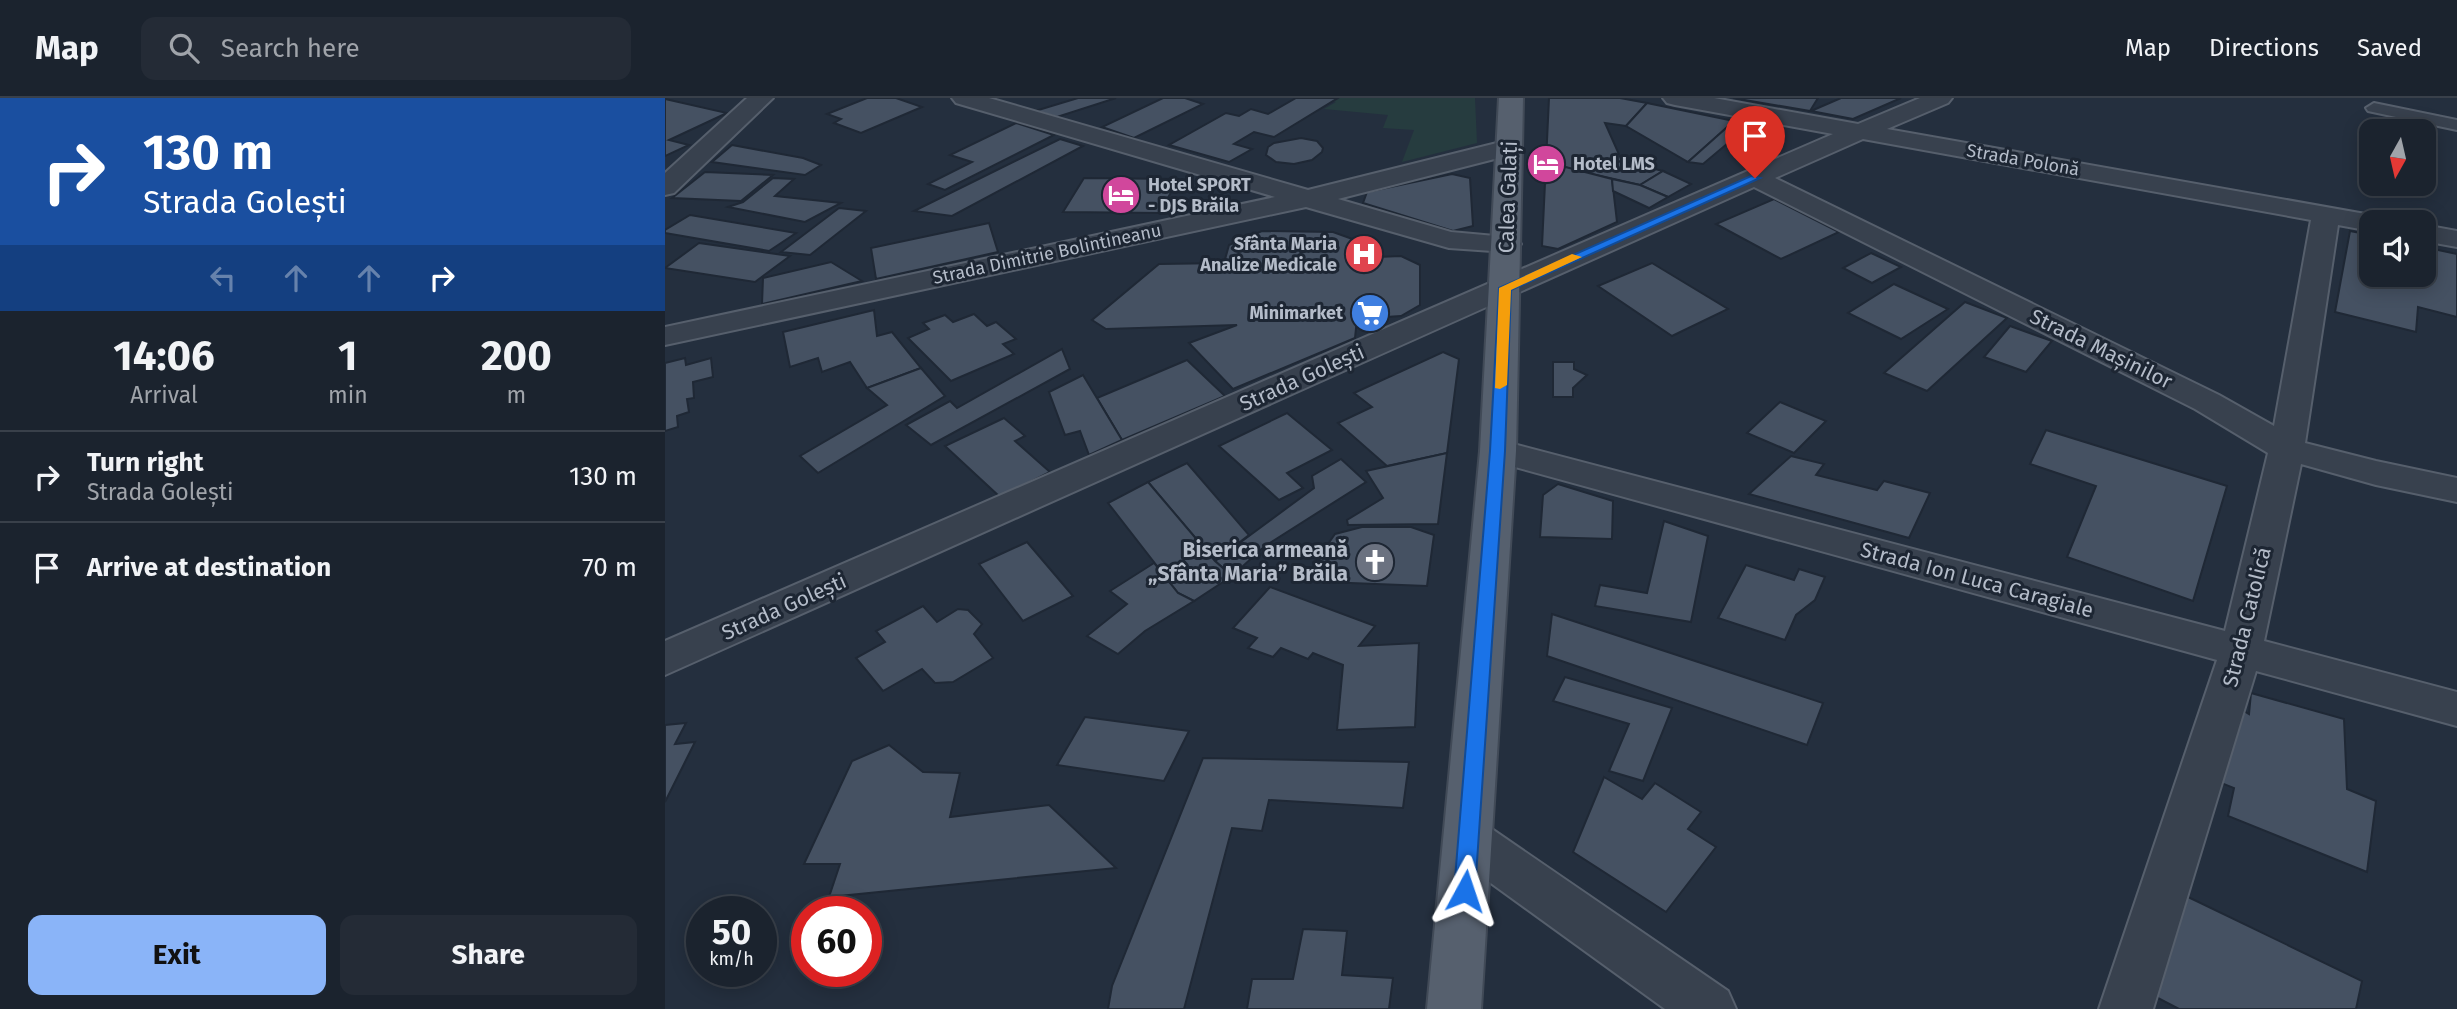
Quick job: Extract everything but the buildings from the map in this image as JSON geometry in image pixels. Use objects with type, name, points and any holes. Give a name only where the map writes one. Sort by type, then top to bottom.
[{"type":"main road","name":"Calea Galați","points":[[1454,1009],[1498,451],[1511,98]]},
{"type":"street","points":[[665,187],[761,98]]},
{"type":"street","points":[[964,98],[1450,240],[1507,244]]},
{"type":"street","name":"Strada Polonă","points":[[1675,98],[2359,221]]},
{"type":"street","name":"Strada Golești","points":[[665,659],[1940,98]]},
{"type":"street","name":"Strada Dimitrie Bolintineanu","points":[[665,336],[1309,198],[1509,148]]},
{"type":"street","name":"Strada Mașinilor","points":[[1755,178],[2207,402],[2287,449],[2457,491]]},
{"type":"street","name":"Strada Catolică","points":[[2126,1009],[2241,651],[2287,449],[2326,215]]},
{"type":"street","points":[[2436,235],[2457,239]]},
{"type":"street","name":"Strada Ion Luca Caragiale","points":[[1498,451],[2457,709]]},
{"type":"street","points":[[1469,840],[1709,1009]]},
{"type":"lane","points":[[2374,108],[2457,125]]},
{"type":"green space","points":[[1324,98],[1475,98],[1477,143],[1402,162],[1414,130],[1383,128],[1388,115],[1324,109],[1336,102]]},
{"type":"slow traffic","points":[[1500,385],[1505,288],[1576,257]]},
{"type":"place","name":"Hotel LMS","points":[[1546,164]]},
{"type":"place","name":"Hotel SPORT - DJS Brăila","points":[[1121,195]]},
{"type":"place","name":"Sfânta Maria Analize Medicale","points":[[1364,254]]},
{"type":"place","name":"Minimarket","points":[[1370,313]]},
{"type":"place","name":"Biserica armeană „Sfânta Maria” Brăila","points":[[1375,562]]},
{"type":"route","points":[[1465,891],[1498,451],[1505,288],[1755,178]]}]
